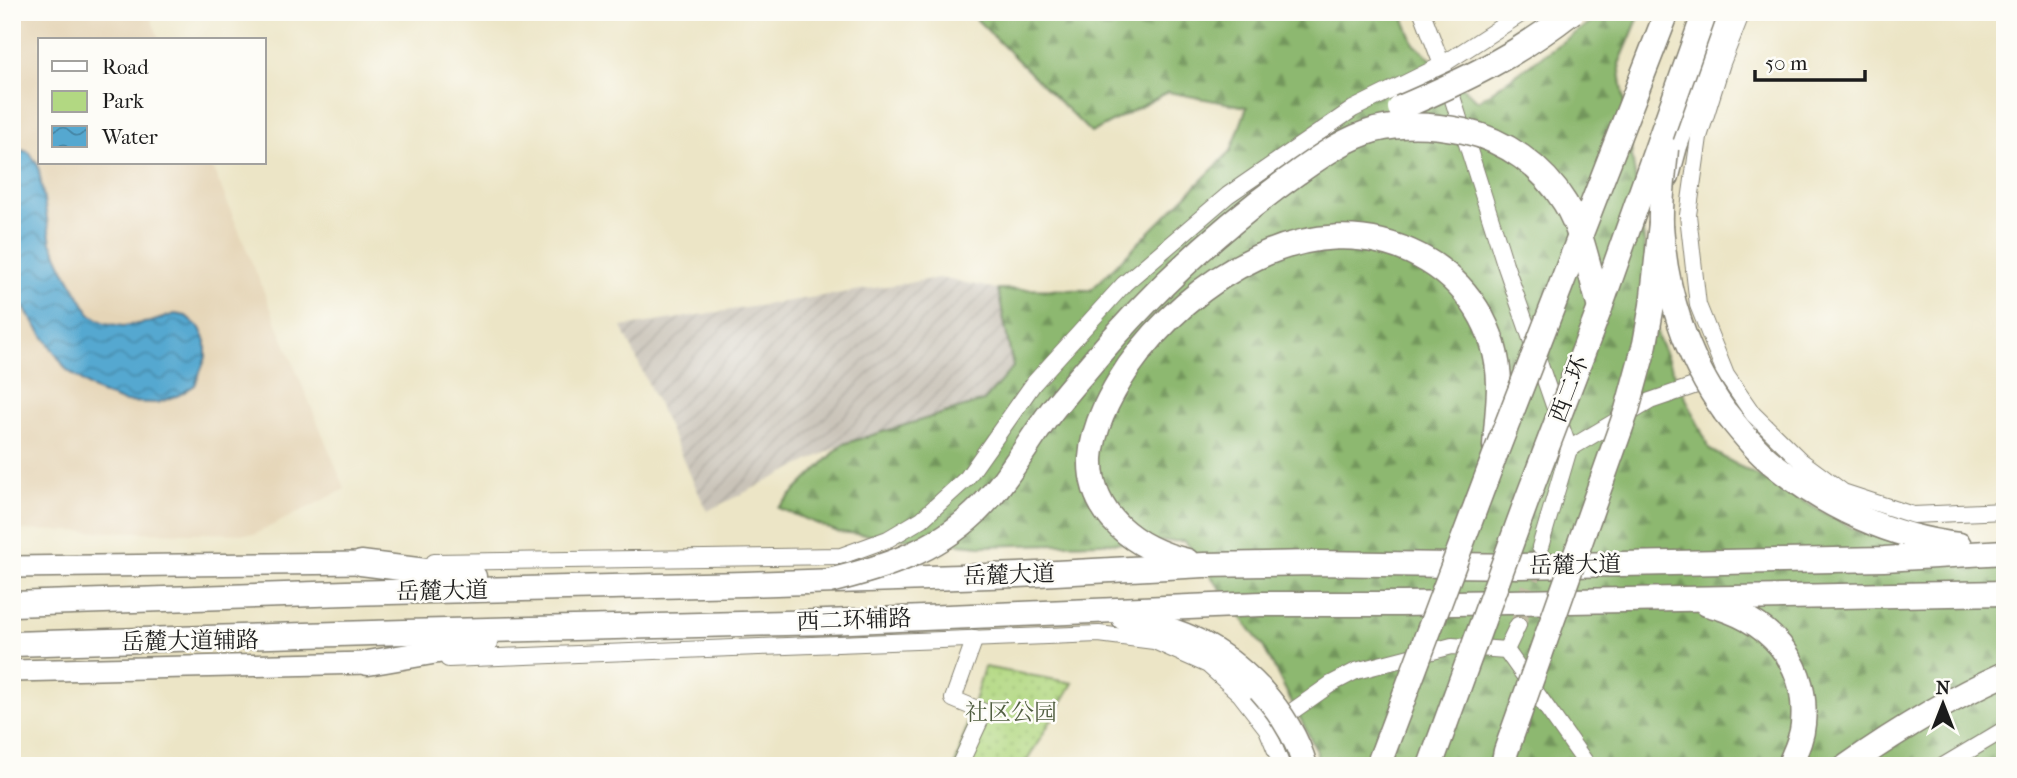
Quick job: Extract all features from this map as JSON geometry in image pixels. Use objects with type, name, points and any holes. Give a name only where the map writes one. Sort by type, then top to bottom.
[{"type":"highway","points":[[829,581],[912,556],[946,536],[974,514],[991,496],[1086,369],[1174,273],[1262,198],[1381,117],[1479,73],[1526,46],[1572,12]]},
{"type":"highway","points":[[1378,766],[1494,455],[1667,12]]},
{"type":"highway","name":"西二环","points":[[1430,766],[1600,308],[1705,12]]},
{"type":"highway","points":[[1663,193],[1675,146],[1724,12]]},
{"type":"highway","points":[[1503,766],[1506,751],[1627,410],[1645,344],[1661,223],[1667,122]]},
{"type":"highway","points":[[1338,145],[1376,130],[1395,127],[1444,127],[1496,140],[1514,151],[1548,180],[1565,203],[1577,228],[1600,308]]},
{"type":"highway","points":[[1661,223],[1668,277],[1680,324],[1710,390],[1725,412],[1771,463],[1828,502],[1896,533],[2005,550]]},
{"type":"highway","points":[[1204,565],[1163,555],[1123,532],[1109,516],[1093,480],[1093,440],[1101,416],[1118,382],[1164,324],[1187,301],[1211,284],[1236,267],[1259,257],[1304,241],[1347,237],[1393,245],[1413,253],[1445,272],[1472,301],[1490,336],[1496,356],[1499,383],[1494,455]]},
{"type":"highway","name":"岳麓大道","points":[[12,604],[829,581],[1204,565],[1315,563],[1546,566],[1884,559],[2005,550]]},
{"type":"highway","points":[[360,563],[562,588]]},
{"type":"highway","name":"岳麓大道","points":[[12,644],[867,621],[1261,604],[2005,593]]},
{"type":"highway","points":[[1679,598],[1742,616],[1778,640],[1790,658],[1803,705],[1803,725],[1789,766]]},
{"type":"highway","points":[[1074,611],[1125,618],[1179,632],[1224,655],[1244,672],[1271,702],[1293,735],[1305,766]]},
{"type":"highway","points":[[368,663],[565,629]]},
{"type":"highway","points":[[1847,766],[1916,720],[1969,690],[2005,674]]},
{"type":"highway","points":[[1441,766],[1445,728]]},
{"type":"main road","points":[[12,567],[360,563]]},
{"type":"main road","name":"岳麓大道辅路","points":[[12,671],[368,663]]},
{"type":"street","points":[[1422,12],[1569,449],[1540,547]]},
{"type":"street","points":[[360,563],[841,556],[888,539],[922,519],[967,478],[1034,383],[1124,284],[1228,195],[1353,109],[1442,65],[1524,12]]},
{"type":"street","points":[[1742,12],[1722,64],[1699,138],[1688,215],[1698,305],[1726,375],[1753,414],[1801,461],[1843,492],[1913,514],[2005,511]]},
{"type":"street","points":[[1569,449],[1650,401],[1726,375]]},
{"type":"street","points":[[1506,650],[1518,625]]},
{"type":"street","name":"西二环辅路","points":[[368,663],[1099,634],[1154,641],[1208,665],[1240,694],[1267,729],[1282,766]]},
{"type":"street","points":[[959,766],[984,712],[953,699],[975,638]]},
{"type":"street","points":[[1267,729],[1331,684],[1356,671],[1452,646],[1506,650]]},
{"type":"street","points":[[1506,650],[1588,766]]},
{"type":"street","points":[[1943,766],[2005,729]]},
{"type":"shaded area","points":[[12,12],[148,12],[159,38],[38,38],[38,164],[211,164],[345,489],[255,534],[12,530]]},
{"type":"shaded area","points":[[939,278],[998,289],[1013,367],[984,401],[843,444],[707,511],[622,327]]},
{"type":"green space","points":[[969,12],[1401,12],[1414,44],[1478,101],[1605,12],[1641,12],[1619,64],[1658,338],[1710,450],[1859,532],[2005,566],[2005,762],[1997,766],[1319,766],[1316,749],[1264,648],[1185,541],[980,546],[838,532],[778,508],[843,444],[984,401],[1013,367],[998,289],[1091,290],[1231,151],[1247,107],[1168,92],[1091,133]]},
{"type":"green space","name":"社区公园","points":[[984,667],[1073,683],[1024,766],[955,766]]},
{"type":"water","points":[[12,147],[29,152],[38,165],[51,242],[90,314],[105,323],[123,326],[151,322],[175,314],[186,316],[200,328],[206,341],[206,357],[195,385],[179,395],[157,403],[124,402],[94,390],[66,369],[12,291]]},
{"type":"tunnel","points":[[1518,625],[1537,557]]}]
